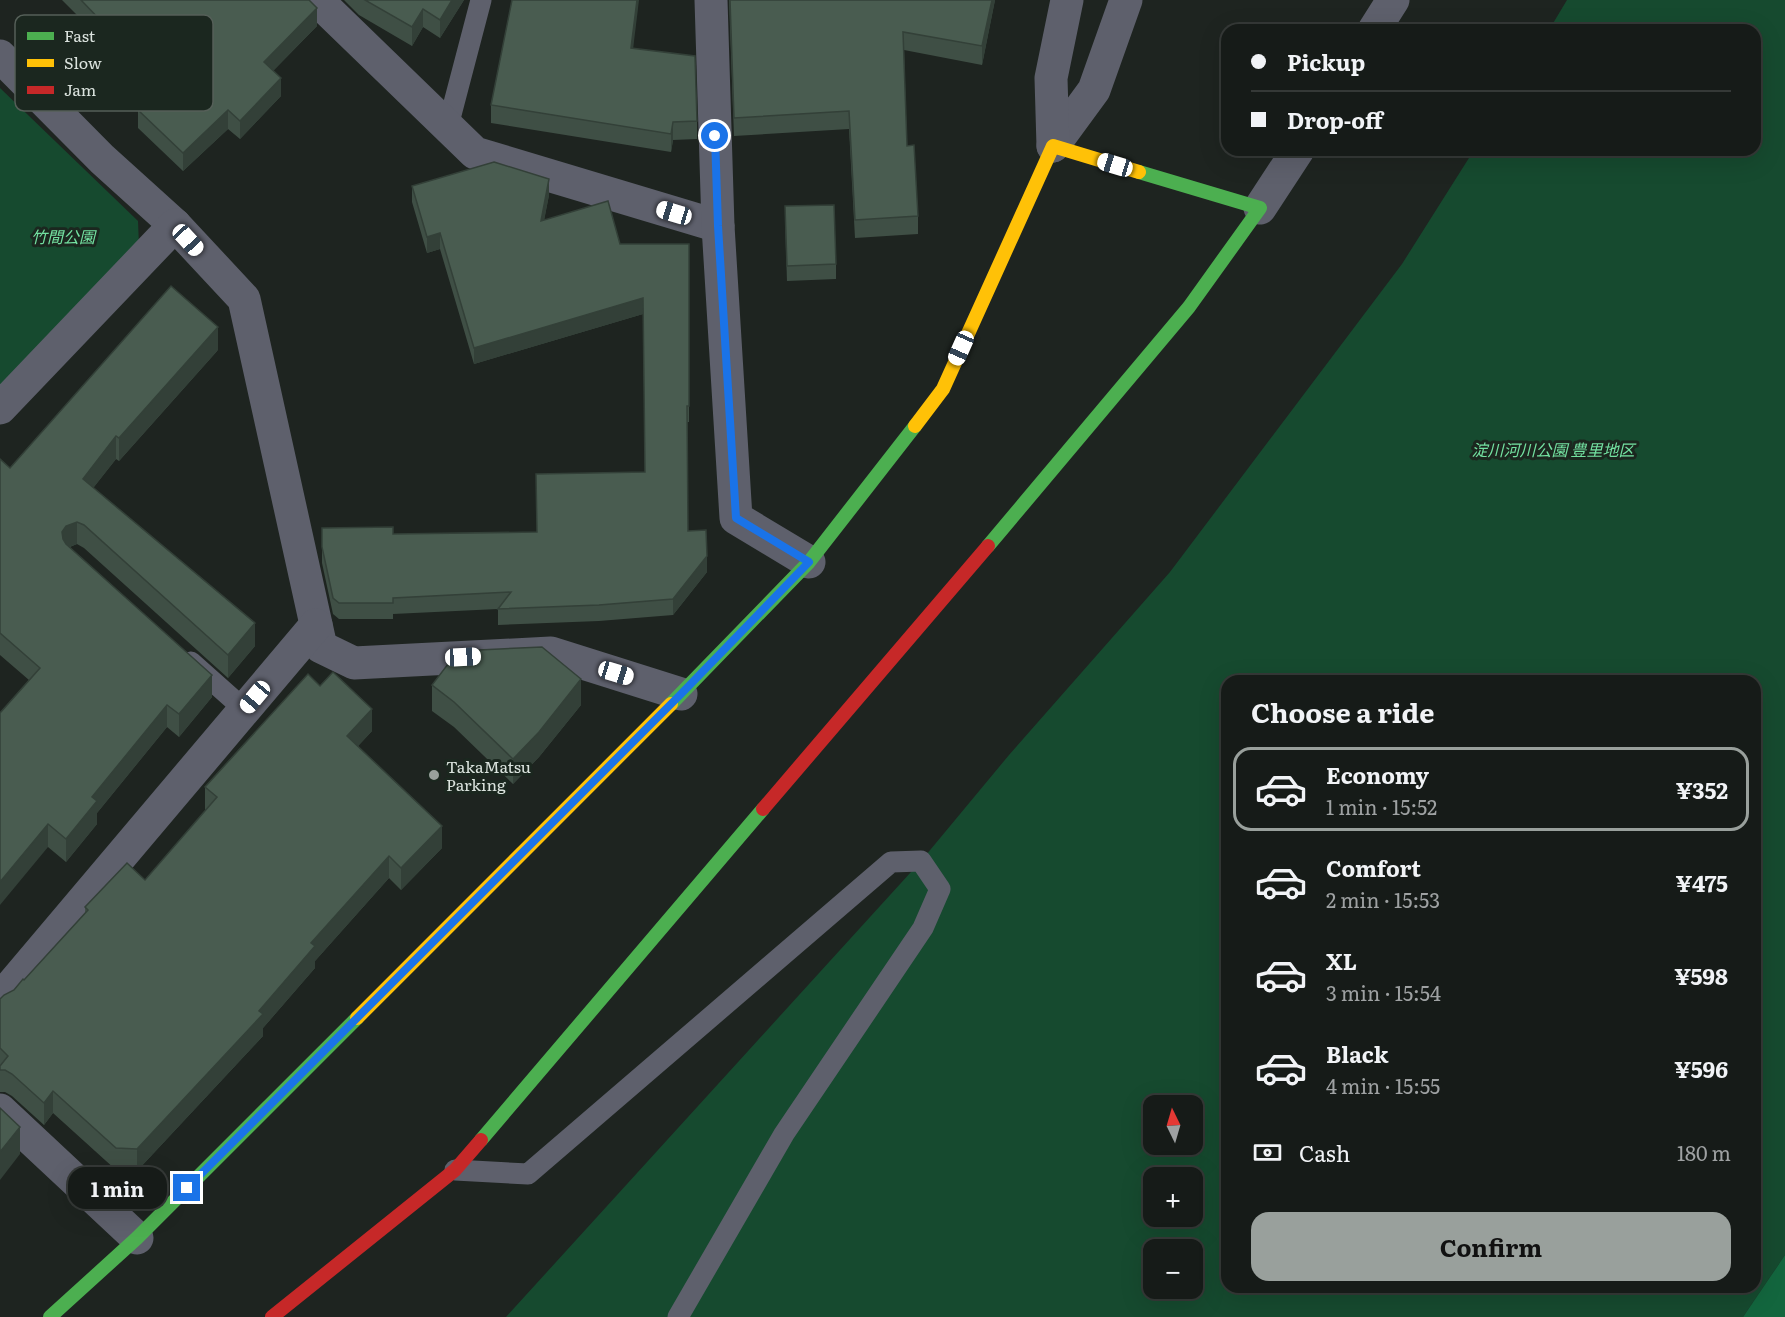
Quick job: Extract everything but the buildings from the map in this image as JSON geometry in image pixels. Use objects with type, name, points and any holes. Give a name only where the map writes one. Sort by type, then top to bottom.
[{"type":"street","points":[[317,0],[475,153],[718,226]]},
{"type":"street","points":[[711,0],[718,226],[736,518],[809,562]]},
{"type":"street","points":[[1053,146],[1051,78],[1066,0]]},
{"type":"street","points":[[50,1317],[137,1238],[681,694],[809,562],[943,389],[1053,146],[1094,90],[1126,0]]},
{"type":"street","points":[[1378,24],[1393,0]]},
{"type":"street","points":[[0,56],[15,71]]},
{"type":"street","points":[[54,111],[102,159],[174,225],[244,299],[321,647],[354,663],[550,653],[681,694]]},
{"type":"street","points":[[1053,146],[1260,208]]},
{"type":"street","points":[[272,1317],[455,1170],[1121,390],[1189,307],[1294,156]]},
{"type":"street","points":[[0,408],[174,225]]},
{"type":"street","points":[[0,999],[316,625]]},
{"type":"street","points":[[0,1110],[137,1238]]},
{"type":"lane","points":[[448,126],[481,0]]},
{"type":"lane","points":[[177,649],[245,710]]},
{"type":"lane","points":[[455,1170],[528,1174],[891,862],[921,861],[940,889],[923,928],[783,1134],[678,1317]]},
{"type":"green space","name":"淀川河川公園 豊里地区","points":[[1567,0],[1785,0],[1785,1255],[1761,1290],[1761,675],[1221,675],[1221,1293],[1759,1293],[1743,1317],[506,1317],[921,861],[1009,755],[1170,572],[1402,264],[1470,156],[1761,156],[1761,24],[1553,24]]},
{"type":"green space","name":"竹間公園","points":[[0,88],[15,102],[15,111],[24,111],[138,221],[139,246],[0,389]]},
{"type":"shaded area","points":[[1785,1255],[1785,1317],[1743,1317]]},
{"type":"traffic: fast","points":[[988,546],[1189,307],[1260,208],[1139,172]]},
{"type":"traffic: fast","points":[[671,704],[809,562],[915,426]]},
{"type":"traffic: fast","points":[[481,1140],[763,809]]},
{"type":"traffic: fast","points":[[50,1317],[137,1238],[357,1018]]},
{"type":"traffic: slow","points":[[915,426],[943,389],[1053,146],[1139,172]]},
{"type":"traffic: slow","points":[[357,1018],[671,704]]},
{"type":"traffic: jam","points":[[763,809],[988,546]]},
{"type":"traffic: jam","points":[[272,1317],[455,1170],[481,1140]]},
{"type":"place","name":"TakaMatsu Parking","points":[[434,775]]},
{"type":"route","points":[[187,1188],[681,694],[809,562],[736,518],[718,226],[715,136]]}]
